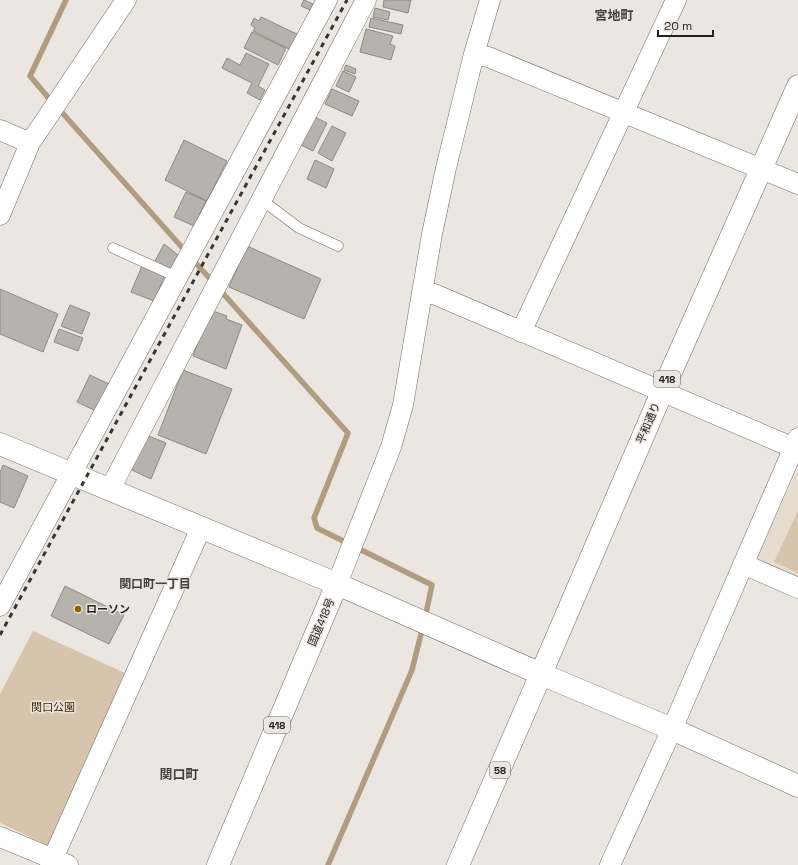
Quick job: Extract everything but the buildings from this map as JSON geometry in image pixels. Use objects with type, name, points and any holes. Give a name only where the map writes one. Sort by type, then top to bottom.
[{"type":"main road","name":"平和通り","points":[[541,674],[662,392],[760,168],[798,86]]},
{"type":"main road","points":[[0,444],[337,584]]},
{"type":"main road","name":"国道418号","points":[[218,865],[337,584],[541,674],[672,729],[798,786]]},
{"type":"main road","name":"58","points":[[458,865],[541,674]]},
{"type":"street","points":[[0,215],[30,143],[126,0]]},
{"type":"street","points":[[0,606],[327,0]]},
{"type":"street","points":[[110,489],[366,0]]},
{"type":"street","points":[[337,584],[391,447],[402,406],[432,234],[446,168],[474,54],[490,0]]},
{"type":"street","points":[[521,332],[676,0]]},
{"type":"street","points":[[474,54],[488,57],[798,184]]},
{"type":"street","points":[[0,130],[30,143]]},
{"type":"street","points":[[422,293],[434,294],[662,392],[796,443],[672,729],[610,865]]},
{"type":"street","points":[[0,837],[57,863],[201,528]]},
{"type":"street","points":[[743,564],[798,588]]},
{"type":"lane","points":[[262,200],[300,228],[338,246]]},
{"type":"lane","points":[[113,248],[185,262]]},
{"type":"shaded area","points":[[798,469],[798,578],[756,560]]},
{"type":"green space","points":[[798,511],[798,573],[774,562]]},
{"type":"green space","name":"関口公園","points":[[33,631],[125,673],[51,847],[0,823],[0,694]]},
{"type":"waterway","points":[[52,102],[30,76],[66,0]]},
{"type":"waterway","points":[[58,108],[187,253]]},
{"type":"waterway","points":[[192,259],[213,282]]},
{"type":"waterway","points":[[219,289],[348,433],[314,518],[317,528],[432,585],[425,618]]},
{"type":"waterway","points":[[328,865],[412,670],[423,626]]},
{"type":"railway","points":[[0,635],[347,0]]},
{"type":"place","name":"ローソン","points":[[78,609]]},
{"type":"district","name":"宮地町","points":[[614,15]]},
{"type":"district","name":"関口町一丁目","points":[[155,584]]},
{"type":"district","name":"関口町","points":[[179,774]]}]
